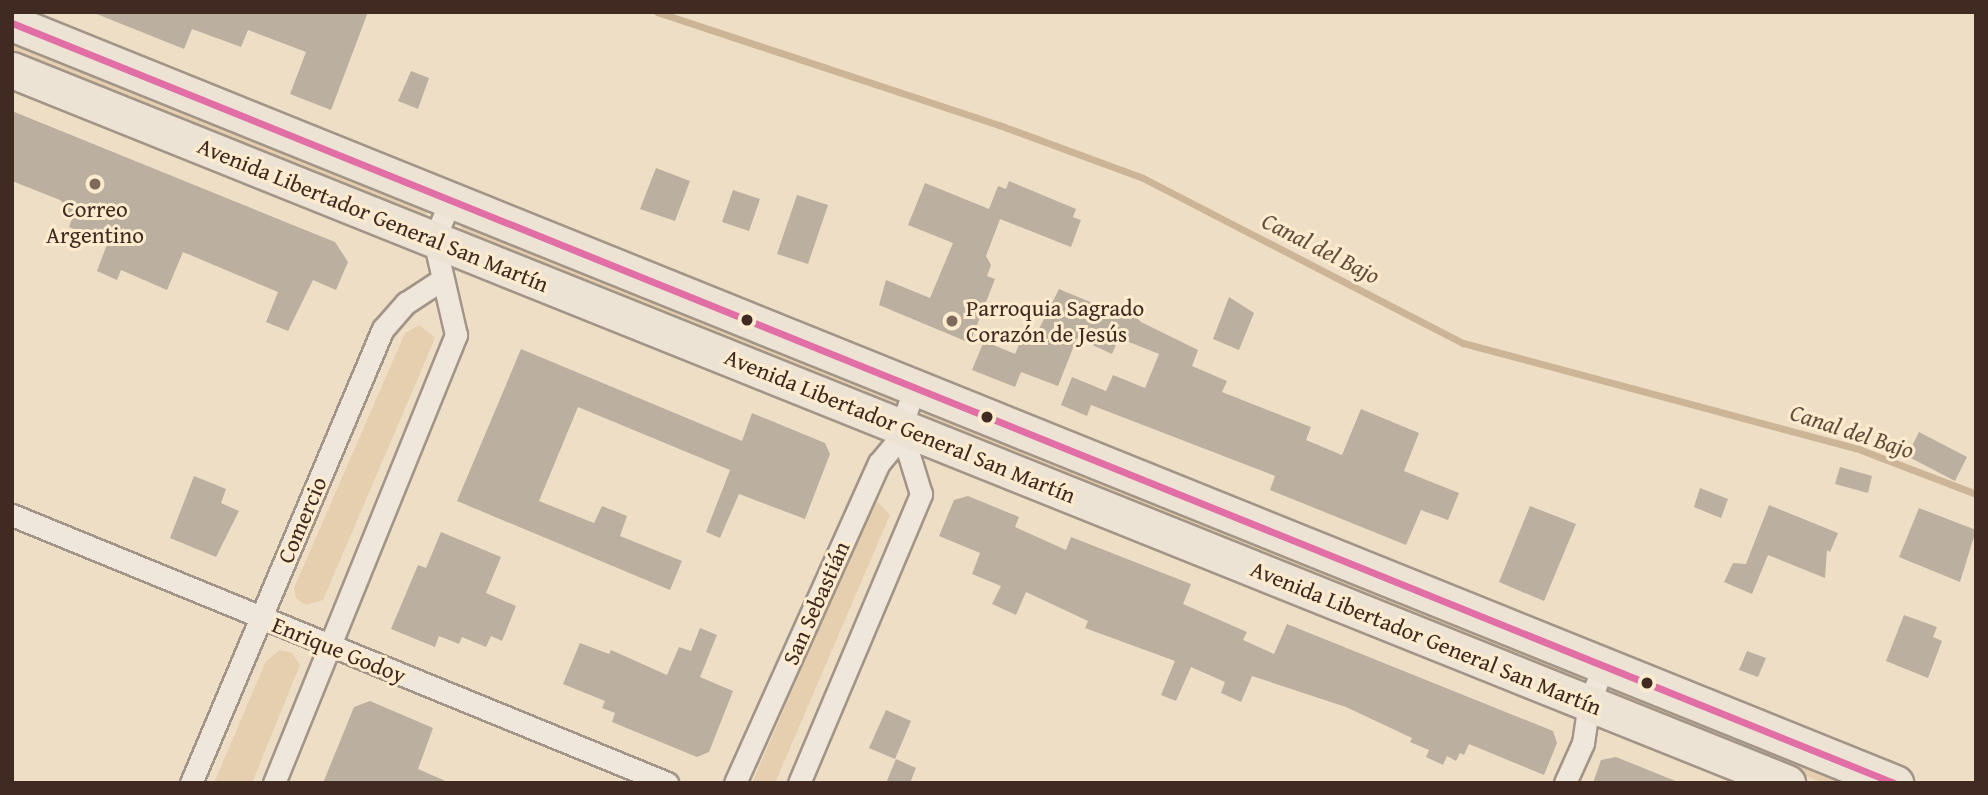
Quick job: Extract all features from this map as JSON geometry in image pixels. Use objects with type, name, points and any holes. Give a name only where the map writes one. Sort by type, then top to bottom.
[{"type":"main road","name":"Avenida Libertador General San Martín","points":[[12,23],[1895,783]]},
{"type":"main road","name":"Avenida Libertador General San Martín","points":[[12,70],[1787,783]]},
{"type":"street","points":[[274,783],[456,335],[450,294],[441,280],[434,240],[451,200]]},
{"type":"street","name":"Comercio","points":[[191,783],[383,329],[406,303],[441,280]]},
{"type":"street","name":"San Sebastián","points":[[735,783],[900,426],[915,387]]},
{"type":"street","points":[[799,783],[921,494],[900,426]]},
{"type":"street","name":"Enrique Godoy","points":[[12,515],[667,783]]},
{"type":"street","points":[[1565,783],[1583,743],[1589,703],[1604,665]]},
{"type":"shaded area","points":[[12,35],[429,207],[429,211],[422,218],[12,53]]},
{"type":"shaded area","points":[[461,222],[898,396],[898,400],[891,407],[462,234]]},
{"type":"shaded area","points":[[419,325],[434,337],[433,343],[323,600],[306,605],[296,598],[294,588],[405,333]]},
{"type":"shaded area","points":[[923,408],[1584,672],[1583,677],[1577,683],[924,420]]},
{"type":"shaded area","points":[[878,502],[890,515],[775,783],[752,783],[871,509]]},
{"type":"shaded area","points":[[280,650],[292,653],[300,665],[252,783],[214,783],[266,661]]},
{"type":"shaded area","points":[[1614,687],[1867,783],[1823,783],[1619,701],[1613,694]]},
{"type":"building","points":[[368,12],[331,110],[290,94],[306,52],[248,30],[241,47],[192,29],[184,49],[94,13]]},
{"type":"building","points":[[411,71],[429,78],[418,109],[398,101]]},
{"type":"building","points":[[12,111],[335,242],[348,262],[336,290],[313,280],[288,331],[266,322],[278,292],[183,252],[167,290],[121,270],[117,280],[97,271],[108,242],[69,227],[72,219],[60,214],[64,204],[60,200],[12,181]]},
{"type":"building","points":[[656,168],[690,181],[675,221],[640,209]]},
{"type":"building","points":[[1009,181],[1076,209],[1073,217],[1081,220],[1071,247],[1000,219],[986,256],[991,265],[987,276],[995,279],[970,343],[879,305],[886,280],[930,298],[953,243],[908,225],[925,183],[989,209],[998,186],[1006,189]]},
{"type":"building","points":[[733,190],[760,199],[749,231],[722,222]]},
{"type":"building","points":[[797,195],[828,205],[808,264],[777,254]]},
{"type":"building","points":[[1059,289],[1119,314],[1123,305],[1141,322],[1198,350],[1192,366],[1227,381],[1222,392],[1311,427],[1306,440],[1342,455],[1361,409],[1419,433],[1404,471],[1459,493],[1448,520],[1421,510],[1406,545],[1270,490],[1275,476],[1091,405],[1087,416],[1061,405],[1072,377],[1106,391],[1113,375],[1145,388],[1159,354],[1119,338],[1112,354],[1077,338],[1058,386],[1021,372],[1015,387],[972,370],[984,341],[1015,354],[1021,340],[1031,345]]},
{"type":"building","points":[[1229,297],[1254,313],[1239,350],[1213,339]]},
{"type":"building","points":[[521,349],[742,441],[752,413],[825,443],[830,454],[805,519],[739,494],[720,538],[706,532],[730,470],[578,407],[539,501],[594,523],[602,506],[627,516],[620,536],[682,561],[670,590],[457,501]]},
{"type":"building","points":[[1919,432],[1967,457],[1955,481],[1907,456]]},
{"type":"building","points":[[1840,467],[1872,476],[1868,493],[1835,484]]},
{"type":"building","points":[[194,476],[226,489],[221,503],[239,511],[216,557],[170,538]]},
{"type":"building","points":[[1700,488],[1728,499],[1721,518],[1694,507]]},
{"type":"building","points":[[968,496],[1019,517],[1015,527],[1066,550],[1071,537],[1191,584],[1183,604],[1247,632],[1243,640],[1274,654],[1287,624],[1553,731],[1557,743],[1544,775],[1469,744],[1464,755],[1460,753],[1456,761],[1447,756],[1443,765],[1426,757],[1429,750],[1410,742],[1412,738],[1346,707],[1252,676],[1241,702],[1221,693],[1225,682],[1191,667],[1176,701],[1161,695],[1175,661],[1085,628],[1088,621],[1026,592],[1016,615],[992,604],[1001,586],[972,574],[980,553],[939,536],[954,500]]},
{"type":"building","points":[[1769,505],[1838,533],[1830,552],[1827,550],[1825,578],[1768,555],[1752,594],[1724,582],[1733,563],[1746,564]]},
{"type":"building","points":[[1530,506],[1576,524],[1544,601],[1499,582]]},
{"type":"building","points":[[1919,508],[1976,530],[1960,582],[1899,557]]},
{"type":"building","points":[[441,532],[501,557],[486,593],[516,606],[502,641],[491,636],[486,647],[462,637],[459,644],[439,636],[435,647],[391,629],[418,565],[426,568]]},
{"type":"building","points":[[1904,615],[1937,627],[1933,637],[1942,641],[1928,678],[1886,661]]},
{"type":"building","points":[[700,628],[717,635],[700,677],[733,691],[709,752],[697,757],[612,722],[615,713],[602,708],[605,701],[563,684],[580,643],[609,654],[611,650],[667,675],[679,647],[691,651]]},
{"type":"building","points":[[1747,651],[1766,658],[1758,677],[1739,670]]},
{"type":"building","points":[[370,701],[433,728],[418,769],[450,783],[323,783],[354,707]]},
{"type":"building","points":[[886,710],[911,721],[895,759],[869,748]]},
{"type":"building","points":[[1616,757],[1678,783],[1593,783],[1601,760]]},
{"type":"building","points":[[896,759],[916,768],[910,783],[886,783]]},
{"type":"waterway","name":"Canal del Bajo","points":[[657,12],[999,125],[1143,178],[1463,343],[1861,450],[1976,494]]},
{"type":"transit line","points":[[12,23],[1894,783]]},
{"type":"place","name":"Correo Argentino","points":[[95,184]]},
{"type":"place","name":"Parroquia Sagrado Corazón de Jesús","points":[[952,321]]}]
